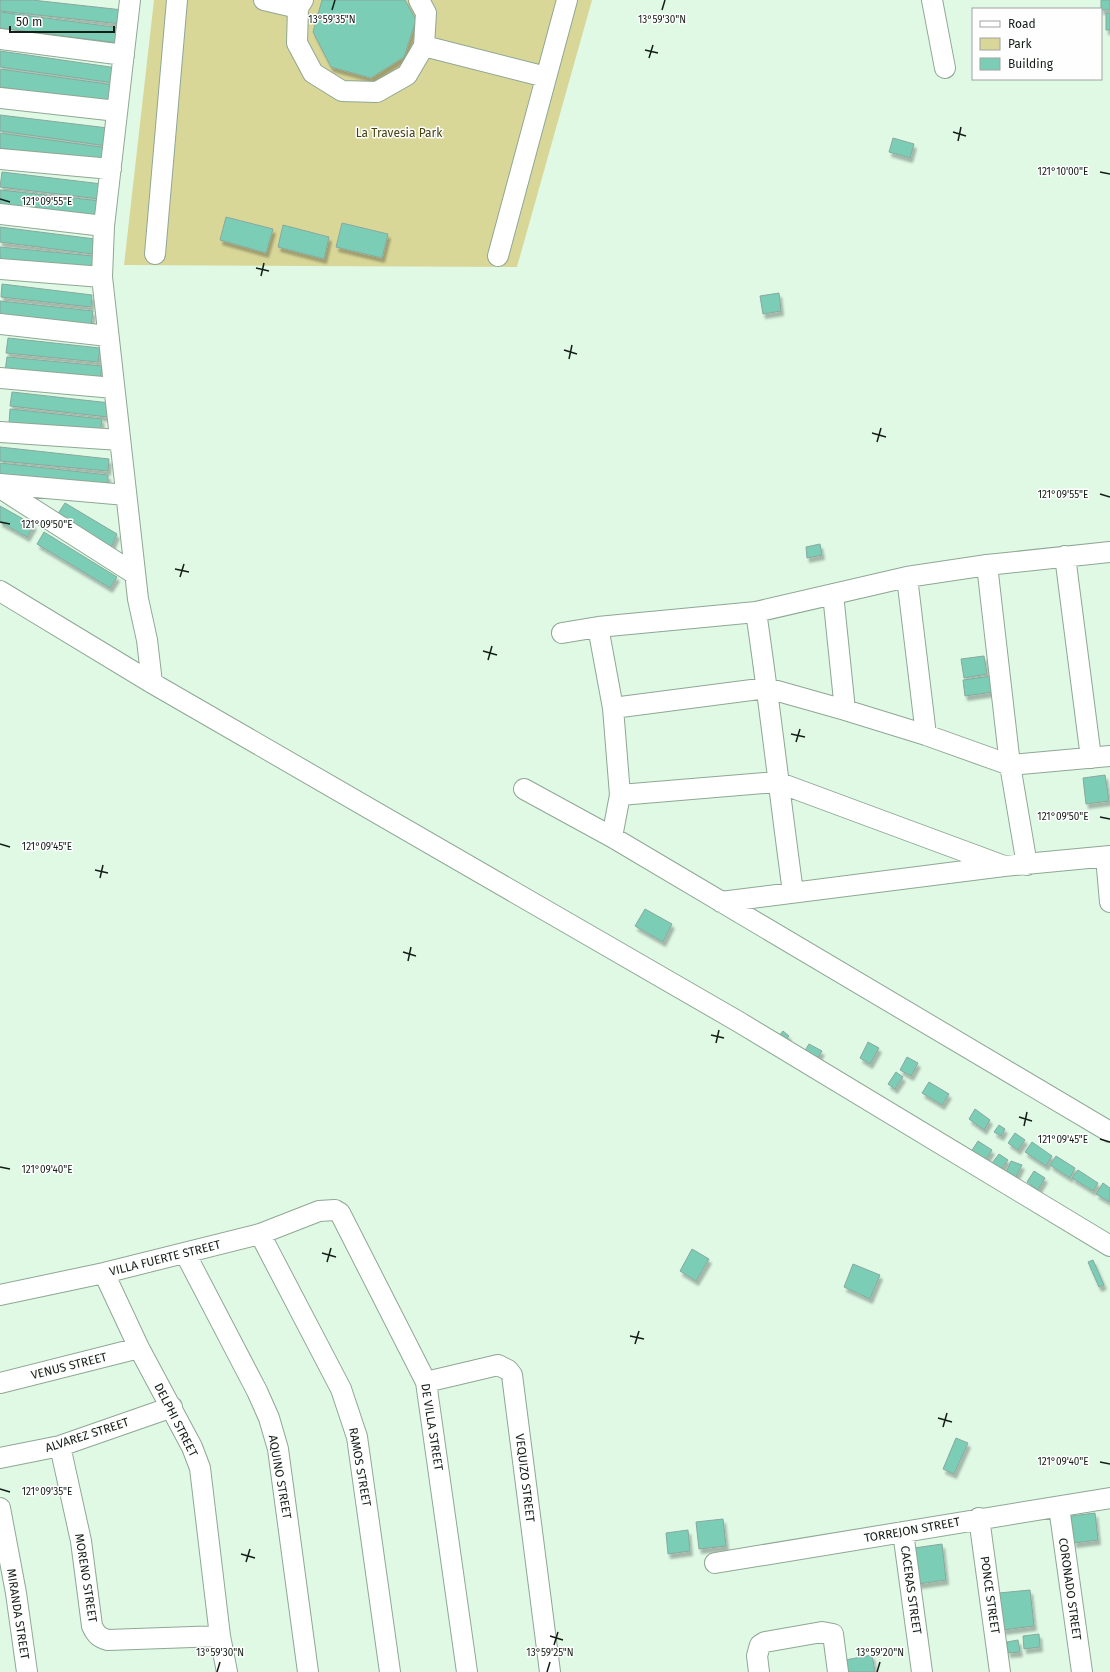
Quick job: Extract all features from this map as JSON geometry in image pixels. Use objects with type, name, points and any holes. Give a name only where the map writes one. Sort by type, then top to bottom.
[{"type":"street","points":[[130,0],[104,226],[102,277],[138,599],[147,640],[152,683]]},
{"type":"street","points":[[155,254],[177,0]]},
{"type":"street","points":[[264,0],[301,4],[297,43],[313,73],[342,91],[377,92],[407,75],[424,46],[426,13],[419,0]]},
{"type":"street","points":[[498,256],[567,0]]},
{"type":"street","points":[[932,0],[946,68]]},
{"type":"street","points":[[0,39],[124,55]]},
{"type":"street","points":[[424,46],[546,77]]},
{"type":"street","points":[[0,98],[117,111]]},
{"type":"street","points":[[0,159],[111,169]]},
{"type":"street","points":[[0,214],[104,226]]},
{"type":"street","points":[[0,269],[102,277]]},
{"type":"street","points":[[0,324],[108,336]]},
{"type":"street","points":[[0,378],[114,388]]},
{"type":"street","points":[[0,432],[120,440]]},
{"type":"street","points":[[0,484],[126,495]]},
{"type":"street","points":[[0,488],[135,574]]},
{"type":"street","points":[[562,633],[598,627],[756,612],[907,577],[987,565],[1110,552]]},
{"type":"street","points":[[1065,556],[1091,758]]},
{"type":"street","points":[[987,565],[1010,765],[1027,865]]},
{"type":"street","points":[[907,577],[926,736]]},
{"type":"street","points":[[0,591],[152,683],[739,1022],[1110,1246]]},
{"type":"street","points":[[833,594],[845,710]]},
{"type":"street","points":[[756,612],[767,688],[777,782],[793,892]]},
{"type":"street","points":[[598,627],[612,708],[620,795],[612,837]]},
{"type":"street","points":[[612,708],[767,688],[845,710],[1010,765],[1110,756]]},
{"type":"street","points":[[620,795],[777,782],[1004,866]]},
{"type":"street","points":[[524,788],[612,837],[1110,1132]]},
{"type":"street","points":[[720,902],[1004,866],[1027,865],[1108,856],[1110,902]]},
{"type":"street","name":"VILLA FUERTE STREET","points":[[0,1295],[104,1273],[260,1234],[319,1211],[327,1210]]},
{"type":"street","name":"DE VILLA STREET","points":[[327,1210],[335,1210],[340,1213],[426,1382],[467,1672]]},
{"type":"street","name":"RAMOS STREET","points":[[260,1234],[341,1389],[357,1437],[390,1672]]},
{"type":"street","name":"AQUINO STREET","points":[[185,1253],[257,1391],[269,1418],[278,1450],[308,1672]]},
{"type":"street","name":"DELPHI STREET","points":[[104,1273],[139,1348],[172,1407],[192,1447],[200,1468],[220,1636],[227,1672]]},
{"type":"street","name":"VENUS STREET","points":[[0,1383],[139,1348]]},
{"type":"street","name":"VEQUIZO STREET","points":[[426,1382],[498,1365],[508,1370],[512,1375],[550,1672]]},
{"type":"street","name":"ALVAREZ STREET","points":[[0,1458],[60,1446],[172,1407]]},
{"type":"street","name":"MORENO STREET","points":[[60,1446],[80,1540],[92,1626],[96,1634],[108,1640],[220,1636]]},
{"type":"street","name":"TORREJON STREET","points":[[715,1563],[979,1518],[1110,1498]]},
{"type":"street","name":"CORONADO STREET","points":[[1059,1506],[1082,1672]]},
{"type":"street","name":"MIRANDA STREET","points":[[0,1508],[16,1593],[27,1672]]},
{"type":"street","name":"PONCE STREET","points":[[979,1518],[1000,1672]]},
{"type":"street","name":"CACERAS STREET","points":[[903,1532],[922,1672]]},
{"type":"street","points":[[759,1672],[757,1656],[760,1645],[765,1642],[822,1632],[833,1634],[838,1672]]},
{"type":"green space","name":"La Travesia Park","points":[[154,0],[592,0],[517,267],[124,265]]},
{"type":"building","points":[[0,0],[32,0],[123,10],[122,24],[0,11]]},
{"type":"building","points":[[322,0],[405,0],[416,20],[404,57],[371,78],[331,67],[313,32]]},
{"type":"building","points":[[1101,0],[1110,0],[1110,10],[1102,10]]},
{"type":"building","points":[[0,12],[121,28],[119,43],[0,28]]},
{"type":"building","points":[[1106,13],[1110,13],[1110,30],[1106,30]]},
{"type":"building","points":[[0,51],[117,68],[114,83],[0,67]]},
{"type":"building","points":[[0,69],[114,85],[112,103],[0,87]]},
{"type":"building","points":[[0,115],[108,128],[107,146],[0,131]]},
{"type":"building","points":[[0,133],[108,148],[106,163],[0,148]]},
{"type":"building","points":[[893,138],[914,144],[910,158],[889,152]]},
{"type":"building","points":[[2,172],[102,184],[100,199],[0,187]]},
{"type":"building","points":[[0,190],[101,201],[99,217],[0,206]]},
{"type":"building","points":[[226,217],[273,229],[266,253],[220,240]]},
{"type":"building","points":[[342,223],[388,234],[382,258],[336,247]]},
{"type":"building","points":[[283,225],[329,237],[324,259],[278,247]]},
{"type":"building","points":[[0,227],[95,239],[93,254],[0,242]]},
{"type":"building","points":[[0,247],[93,256],[92,272],[0,263]]},
{"type":"building","points":[[2,284],[92,295],[91,307],[1,297]]},
{"type":"building","points":[[779,293],[781,311],[763,314],[760,296]]},
{"type":"building","points":[[0,301],[93,311],[91,325],[0,315]]},
{"type":"building","points":[[8,338],[100,348],[98,362],[6,353]]},
{"type":"building","points":[[7,357],[102,366],[100,380],[5,371]]},
{"type":"building","points":[[12,392],[110,403],[108,417],[10,406]]},
{"type":"building","points":[[10,409],[102,419],[100,433],[9,423]]},
{"type":"building","points":[[0,447],[109,459],[108,471],[0,461]]},
{"type":"building","points":[[0,463],[108,475],[108,490],[0,478]]},
{"type":"building","points":[[65,503],[117,534],[111,548],[57,515]]},
{"type":"building","points":[[0,506],[34,525],[27,537],[0,522]]},
{"type":"building","points":[[44,532],[117,577],[110,588],[37,544]]},
{"type":"building","points":[[820,544],[822,555],[807,558],[806,547]]},
{"type":"building","points":[[984,656],[987,674],[964,678],[961,659]]},
{"type":"building","points":[[991,676],[993,692],[965,696],[963,680]]},
{"type":"building","points":[[1105,775],[1109,801],[1086,804],[1083,778]]},
{"type":"building","points":[[645,909],[672,924],[663,942],[635,926]]},
{"type":"building","points":[[783,1031],[789,1036],[784,1042],[778,1037]]},
{"type":"building","points":[[868,1042],[879,1048],[870,1064],[860,1058]]},
{"type":"building","points":[[809,1044],[822,1051],[815,1062],[803,1054]]},
{"type":"building","points":[[907,1057],[918,1063],[911,1076],[900,1070]]},
{"type":"building","points":[[896,1072],[903,1077],[895,1089],[888,1084]]},
{"type":"building","points":[[929,1082],[949,1094],[942,1105],[922,1093]]},
{"type":"building","points":[[975,1109],[990,1120],[984,1130],[969,1119]]},
{"type":"building","points":[[999,1125],[1005,1129],[1001,1136],[994,1132]]},
{"type":"building","points":[[1015,1133],[1025,1140],[1018,1150],[1008,1143]]},
{"type":"building","points":[[978,1141],[992,1150],[983,1164],[969,1155]]},
{"type":"building","points":[[1032,1142],[1052,1156],[1046,1166],[1025,1152]]},
{"type":"building","points":[[999,1154],[1008,1160],[1001,1169],[992,1163]]},
{"type":"building","points":[[1056,1156],[1075,1168],[1070,1178],[1050,1165]]},
{"type":"building","points":[[1011,1161],[1022,1165],[1014,1181],[1004,1177]]},
{"type":"building","points":[[1078,1170],[1098,1183],[1093,1191],[1072,1178]]},
{"type":"building","points":[[1034,1171],[1045,1178],[1038,1190],[1027,1182]]},
{"type":"building","points":[[1103,1183],[1110,1188],[1110,1202],[1096,1194]]},
{"type":"building","points":[[692,1249],[709,1259],[696,1281],[680,1271]]},
{"type":"building","points":[[1093,1260],[1104,1285],[1099,1287],[1088,1262]]},
{"type":"building","points":[[853,1264],[880,1275],[870,1299],[844,1287]]},
{"type":"building","points":[[956,1438],[968,1443],[954,1474],[943,1469]]},
{"type":"building","points":[[1095,1513],[1098,1540],[1074,1543],[1071,1516]]},
{"type":"building","points":[[723,1519],[726,1546],[699,1549],[696,1522]]},
{"type":"building","points":[[688,1530],[690,1551],[668,1554],[666,1533]]},
{"type":"building","points":[[942,1544],[946,1580],[918,1584],[914,1548]]},
{"type":"building","points":[[1030,1590],[1034,1626],[1003,1630],[999,1593]]},
{"type":"building","points":[[1039,1634],[1040,1647],[1024,1649],[1023,1636]]},
{"type":"building","points":[[1018,1640],[1020,1652],[1008,1653],[1007,1642]]},
{"type":"building","points":[[872,1655],[875,1672],[847,1672],[845,1660]]}]
